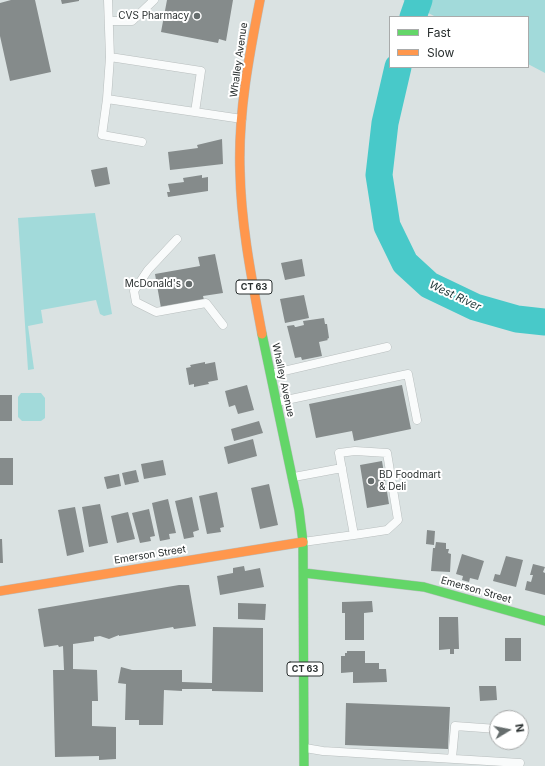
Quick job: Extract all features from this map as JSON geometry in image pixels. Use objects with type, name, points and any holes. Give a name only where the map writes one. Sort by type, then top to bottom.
[{"type":"main road","name":"Whalley Avenue","points":[[260,0],[251,47],[240,134],[240,194],[243,224],[259,318],[299,513],[303,542],[304,766]]},
{"type":"main road","name":"Emerson Street","points":[[0,591],[303,542]]},
{"type":"main road","name":"Emerson Street","points":[[304,573],[424,587],[545,621]]},
{"type":"lane","points":[[108,0],[110,57],[107,99],[102,135],[142,142]]},
{"type":"lane","points":[[108,21],[132,21],[147,4],[154,0]]},
{"type":"lane","points":[[110,57],[201,71],[195,112]]},
{"type":"lane","points":[[107,99],[242,119]]},
{"type":"lane","points":[[177,239],[148,270],[134,291],[136,302],[156,312],[206,303],[224,326]]},
{"type":"lane","points":[[270,374],[387,347]]},
{"type":"lane","points":[[276,402],[408,374],[417,420]]},
{"type":"lane","points":[[303,542],[354,535],[388,530],[398,520],[387,453],[355,451],[339,453],[354,535]]},
{"type":"lane","points":[[292,478],[342,468]]},
{"type":"lane","points":[[452,758],[455,726],[489,728]]},
{"type":"lane","points":[[304,748],[323,751],[520,763]]},
{"type":"shaded area","points":[[403,0],[545,0],[545,73],[529,65],[529,16],[434,16]]},
{"type":"shaded area","points":[[95,213],[112,314],[104,316],[100,314],[96,300],[41,310],[43,323],[28,326],[34,369],[28,370],[18,218]]},
{"type":"shaded area","points":[[21,393],[41,393],[45,398],[45,418],[41,421],[22,421],[18,417],[18,397]]},
{"type":"building","points":[[11,0],[35,0],[51,72],[10,81],[0,36],[0,3]]},
{"type":"building","points":[[61,0],[79,0],[79,1],[62,4]]},
{"type":"building","name":"CVS Pharmacy","points":[[167,0],[233,0],[226,41],[219,39],[218,43],[161,32]]},
{"type":"building","points":[[222,139],[223,164],[170,170],[168,152],[198,148],[197,145]]},
{"type":"building","points":[[107,167],[110,184],[95,187],[91,170]]},
{"type":"building","points":[[202,175],[202,178],[208,177],[208,191],[168,197],[167,192],[170,192],[168,184],[184,182],[183,178]]},
{"type":"building","name":"McDonald's","points":[[215,254],[223,293],[203,296],[204,300],[161,308],[155,274],[200,266],[198,257]]},
{"type":"building","points":[[302,259],[305,276],[285,280],[281,263]]},
{"type":"building","points":[[304,295],[309,318],[285,323],[280,299]]},
{"type":"building","points":[[324,318],[325,324],[327,324],[329,338],[327,339],[328,340],[319,342],[322,356],[302,360],[301,357],[295,358],[287,326],[294,325],[296,327],[304,325],[303,321]]},
{"type":"building","points":[[205,362],[205,364],[215,362],[218,380],[208,382],[209,384],[194,387],[194,384],[189,385],[186,368],[191,367],[190,365]]},
{"type":"building","points":[[247,385],[254,410],[238,414],[235,405],[229,407],[225,391]]},
{"type":"building","points":[[402,385],[411,429],[354,441],[352,431],[316,438],[309,404]]},
{"type":"building","points":[[0,395],[12,395],[12,421],[0,421]]},
{"type":"building","points":[[259,421],[263,433],[234,441],[231,429]]},
{"type":"building","points":[[253,439],[257,456],[228,464],[224,447]]},
{"type":"building","points":[[0,458],[13,458],[13,485],[0,485]]},
{"type":"building","points":[[163,460],[166,475],[144,479],[141,464]]},
{"type":"building","points":[[382,461],[389,504],[367,508],[360,465]]},
{"type":"building","points":[[136,470],[139,482],[125,485],[122,473]]},
{"type":"building","points":[[119,474],[121,486],[107,489],[104,477]]},
{"type":"building","points":[[269,484],[278,525],[260,529],[251,488]]},
{"type":"building","points":[[217,492],[224,527],[220,528],[221,532],[207,534],[199,496]]},
{"type":"building","points":[[192,497],[199,530],[193,532],[194,537],[184,539],[175,501]]},
{"type":"building","points":[[168,499],[176,533],[169,534],[170,539],[160,541],[152,503]]},
{"type":"building","points":[[100,504],[108,543],[89,547],[82,507]]},
{"type":"building","points":[[75,507],[84,552],[67,556],[58,510]]},
{"type":"building","points":[[149,509],[155,536],[150,537],[151,541],[140,543],[132,513]]},
{"type":"building","points":[[128,512],[135,539],[117,543],[111,516]]},
{"type":"building","points":[[427,530],[435,531],[434,545],[426,544]]},
{"type":"building","points":[[0,539],[2,539],[3,563],[0,563]]},
{"type":"building","points":[[436,542],[446,543],[446,549],[449,549],[448,553],[451,554],[450,572],[431,571],[433,548],[435,548]]},
{"type":"building","points":[[462,554],[484,561],[478,580],[470,578],[469,582],[462,580],[463,576],[456,574]]},
{"type":"building","points":[[506,556],[523,560],[516,587],[493,581],[495,574],[500,575]]},
{"type":"building","points":[[533,564],[545,567],[543,572],[545,573],[545,595],[525,590],[527,581],[531,582],[533,575],[530,575]]},
{"type":"building","points":[[244,566],[245,571],[260,568],[264,587],[220,595],[217,576],[233,573],[233,568]]},
{"type":"building","points":[[179,585],[189,585],[196,626],[174,629],[173,627],[119,635],[109,639],[100,636],[94,637],[94,641],[73,644],[73,669],[97,670],[98,701],[92,701],[92,726],[116,727],[116,759],[99,760],[99,756],[55,757],[53,670],[64,670],[63,646],[59,647],[58,645],[44,647],[38,609]]},
{"type":"building","points":[[372,601],[373,612],[364,613],[364,640],[345,640],[345,613],[342,613],[342,602]]},
{"type":"building","points":[[238,603],[266,604],[265,620],[238,619]]},
{"type":"building","points":[[439,617],[458,617],[459,649],[454,649],[454,654],[450,654],[450,649],[439,650]]},
{"type":"building","points":[[213,627],[263,628],[263,692],[212,691],[212,689],[182,689],[182,691],[164,690],[163,725],[139,725],[139,720],[125,720],[126,684],[118,683],[121,667],[132,670],[182,670],[182,682],[212,683]]},
{"type":"building","points":[[505,638],[521,638],[521,661],[505,661]]},
{"type":"building","points":[[347,651],[365,651],[365,663],[379,663],[379,669],[386,669],[387,682],[353,683],[353,672],[341,673],[341,656],[345,656]]},
{"type":"building","points":[[479,686],[496,686],[497,700],[480,701]]},
{"type":"building","points":[[346,703],[450,707],[448,749],[345,745]]},
{"type":"waterway","name":"West River","points":[[413,16],[419,0]]},
{"type":"waterway","name":"West River","points":[[398,68],[385,123],[379,175],[387,226],[405,263],[429,285],[475,307],[517,319],[545,322]]},
{"type":"traffic: fast","points":[[262,334],[299,510],[303,542],[304,766]]},
{"type":"traffic: fast","points":[[304,573],[424,587],[545,621]]},
{"type":"traffic: slow","points":[[260,0],[245,85],[241,128],[240,171],[242,212],[262,334]]},
{"type":"traffic: slow","points":[[0,591],[303,542]]},
{"type":"place","name":"CVS Pharmacy","points":[[197,16]]},
{"type":"place","name":"McDonald's","points":[[189,284]]},
{"type":"place","name":"BD Foodmart & Deli","points":[[371,481]]}]
